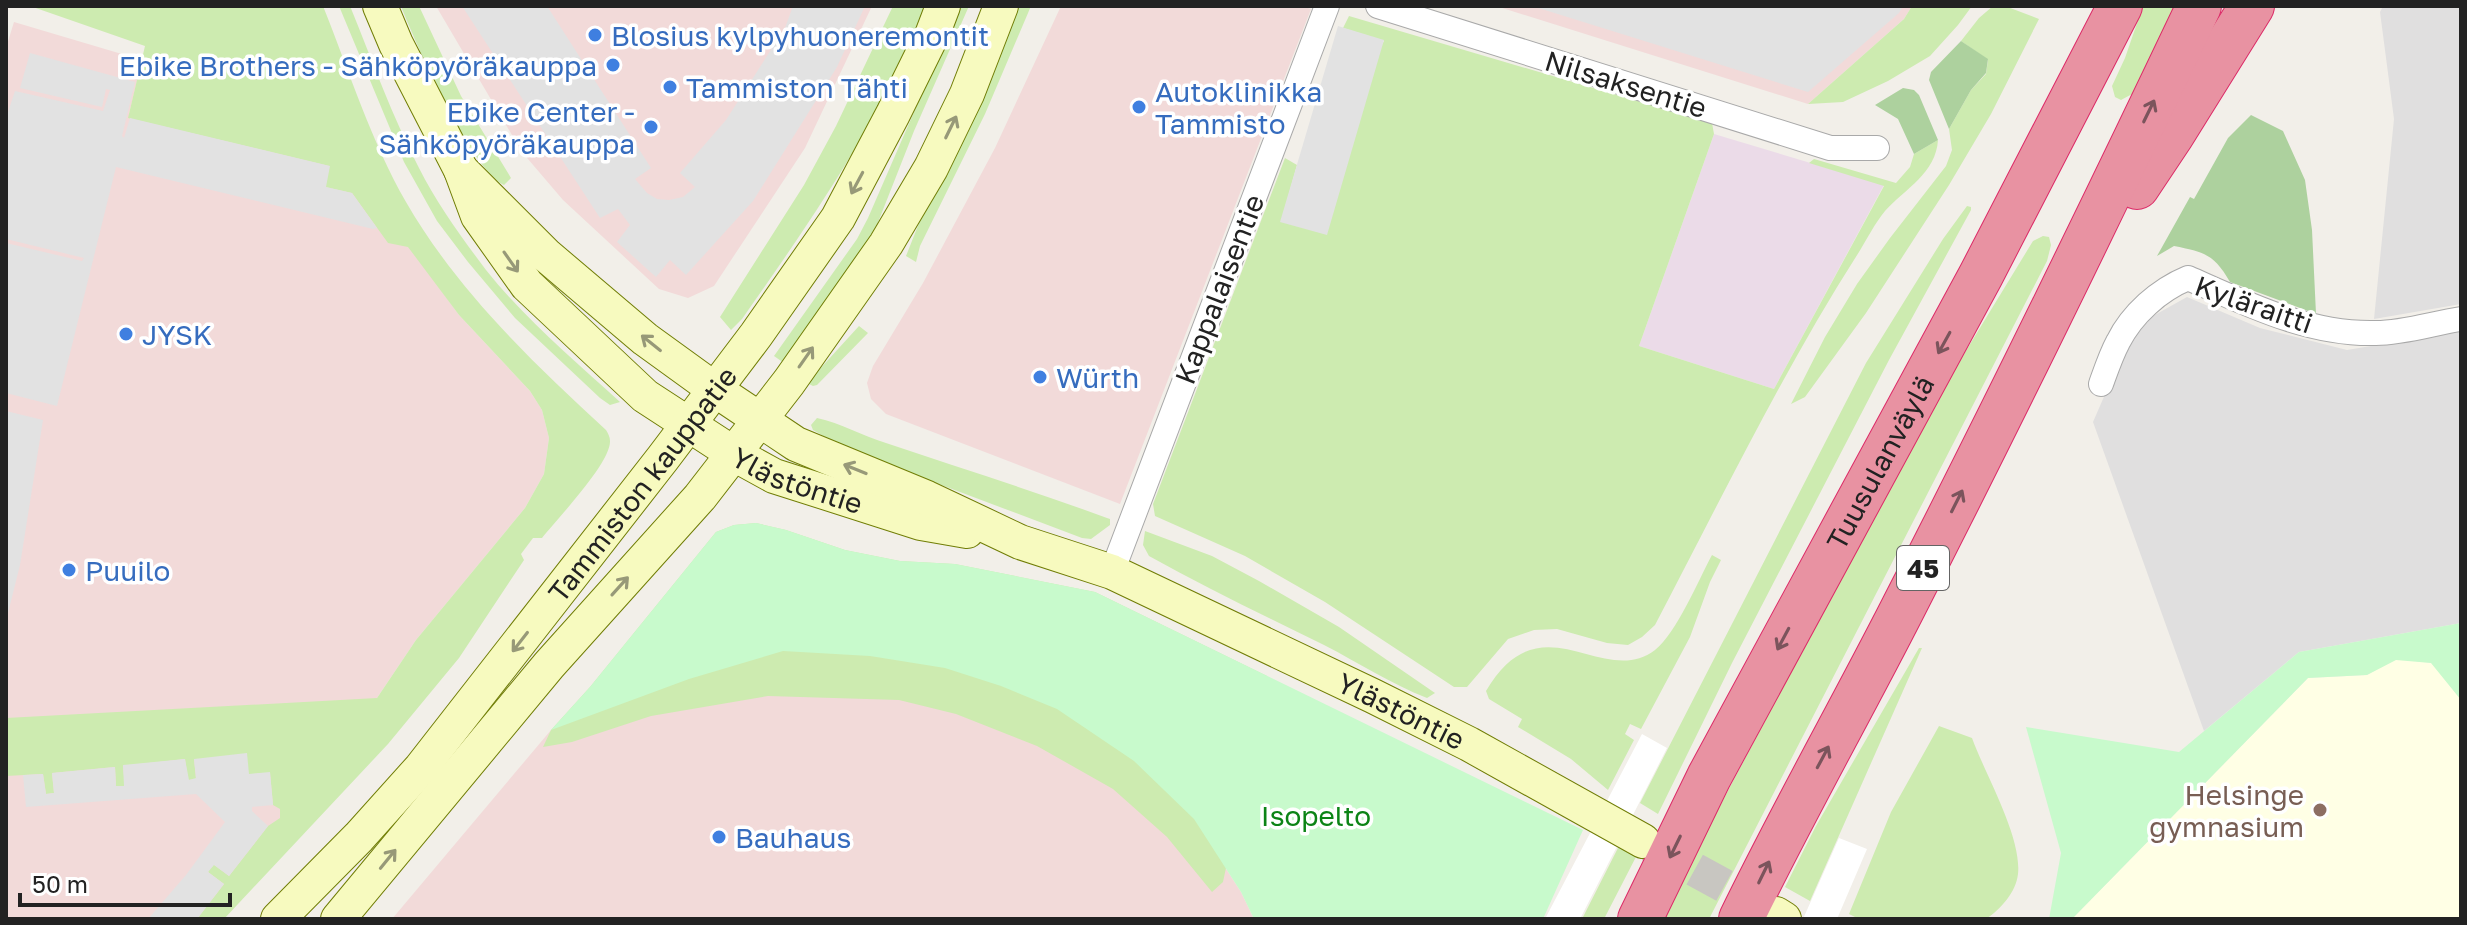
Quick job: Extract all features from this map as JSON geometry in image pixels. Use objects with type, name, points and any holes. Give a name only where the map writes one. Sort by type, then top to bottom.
[{"type":"highway","points":[[1981,275],[2087,6]]},
{"type":"highway","name":"Tuusulanväylä","points":[[1640,919],[1709,777],[1981,275],[2120,6]]},
{"type":"highway","name":"45","points":[[1767,917],[1787,825],[1901,612],[2055,308],[2199,6]]},
{"type":"highway","points":[[2171,136],[2233,6]]},
{"type":"highway","points":[[2055,308],[2171,136],[2252,6]]},
{"type":"street","name":"Ylästöntie","points":[[380,6],[396,44],[461,170],[478,216],[527,285],[645,396],[687,425],[774,476],[921,523],[1020,542],[1112,572],[1387,702],[1643,841]]},
{"type":"street","name":"Tammiston kauppatie","points":[[278,919],[359,837],[421,768],[756,335],[838,218],[900,101],[943,6]]},
{"type":"street","name":"Tammiston kauppatie","points":[[338,919],[549,665],[700,497],[760,420],[886,244],[931,168],[967,94],[1001,6]]},
{"type":"street","name":"Kappalaisentie","points":[[1112,572],[1327,6]]},
{"type":"street","name":"Nilsaksentie","points":[[1378,6],[1830,148],[1877,148]]},
{"type":"street","name":"Ylästöntie","points":[[461,170],[546,255],[658,349],[760,420],[809,450],[927,498],[1020,542]]},
{"type":"street","name":"Kyläraitti","points":[[2101,384],[2118,340],[2145,306],[2172,284],[2188,278],[2272,315],[2333,330],[2377,334],[2461,319]]},
{"type":"shaded area","points":[[436,6],[872,6],[805,148],[714,286],[688,298],[659,289],[563,200],[522,152]]},
{"type":"shaded area","points":[[462,6],[547,6],[651,168],[635,179],[647,193],[657,199],[669,200],[683,197],[695,187],[680,173],[726,120],[785,28],[793,6],[865,6],[837,67],[753,201],[686,275],[670,260],[656,277],[617,242],[630,225],[618,209],[600,218]]},
{"type":"shaded area","points":[[1061,6],[1302,6],[1311,9],[1120,504],[886,414],[871,399],[867,383],[873,366],[923,283],[995,148]]},
{"type":"shaded area","points":[[1496,6],[1912,6],[1904,19],[1808,104]]},
{"type":"shaded area","points":[[1532,6],[1903,6],[1899,13],[1808,92]]},
{"type":"shaded area","points":[[2383,6],[2461,6],[2461,304],[2374,319],[2394,119],[2380,12]]},
{"type":"shaded area","points":[[14,22],[142,60],[129,114],[349,163],[459,315],[530,391],[542,410],[549,438],[544,474],[525,508],[416,640],[377,698],[205,919],[6,919],[6,48]]},
{"type":"shaded area","points":[[1338,26],[1384,40],[1327,235],[1280,222]]},
{"type":"shaded area","points":[[30,53],[135,82],[124,138],[130,118],[330,166],[326,187],[352,193],[377,228],[116,167],[57,406],[6,393],[6,243],[82,261],[84,258],[6,239],[6,118],[15,91],[103,111],[110,90],[106,89],[102,107],[20,88]]},
{"type":"shaded area","points":[[1714,134],[1884,185],[1774,389],[1639,346]]},
{"type":"shaded area","points":[[2187,297],[2260,328],[2347,350],[2461,331],[2461,623],[2299,652],[2204,731],[2093,422],[2126,346],[2153,316]]},
{"type":"shaded area","points":[[6,411],[43,420],[20,565],[6,621]]},
{"type":"shaded area","points":[[870,656],[1194,819],[1241,892],[1254,919],[392,919],[551,730],[689,679]]},
{"type":"shaded area","name":"Helsinge gymnasium","points":[[2396,659],[2432,663],[2461,700],[2461,919],[2072,919],[2308,678],[2367,675]]},
{"type":"shaded area","points":[[247,753],[249,774],[270,772],[273,805],[252,807],[252,811],[268,826],[229,876],[214,865],[208,872],[224,884],[197,919],[148,919],[186,875],[225,822],[196,794],[26,807],[23,775],[43,774],[46,794],[54,793],[52,773],[115,767],[116,786],[124,786],[123,765],[185,759],[189,780],[196,778],[194,759]]},
{"type":"green space","points":[[30,6],[323,6],[382,155],[426,234],[497,323],[606,430],[610,438],[608,451],[593,476],[542,538],[533,538],[521,554],[524,560],[459,658],[388,744],[224,919],[197,919],[224,884],[208,872],[213,864],[229,876],[268,826],[280,818],[280,809],[273,805],[270,773],[249,774],[194,759],[196,779],[188,780],[185,759],[123,766],[125,786],[116,786],[115,767],[52,773],[54,793],[46,794],[43,774],[6,776],[6,718],[377,698],[416,640],[525,508],[544,474],[549,438],[542,410],[530,391],[459,315],[408,247],[388,243],[352,193],[325,187],[329,166],[128,118],[145,46]]},
{"type":"green space","points":[[339,6],[350,6],[409,148],[459,233],[517,305],[620,402],[610,405],[600,398],[515,318],[437,221],[404,162]]},
{"type":"green space","points":[[401,6],[419,6],[461,96],[511,178],[504,185],[476,156],[461,131],[431,75]]},
{"type":"green space","points":[[893,6],[925,6],[888,89],[819,207],[742,319],[731,330],[720,317],[804,185]]},
{"type":"green space","points":[[960,6],[969,6],[875,230],[784,363],[774,356],[857,239]]},
{"type":"green space","points":[[1018,6],[1031,6],[985,114],[920,246],[916,262],[906,256],[927,203],[991,75]]},
{"type":"green space","points":[[1912,6],[1972,6],[1930,56],[1888,81],[1843,102],[1808,104],[1904,19]]},
{"type":"green space","points":[[1993,6],[2005,6],[2039,19],[1991,114],[1949,185],[1866,313],[1805,397],[1791,404],[1825,337],[1857,284],[1946,166],[1952,150],[1949,129],[1971,90],[1986,74],[1988,60],[1961,41]]},
{"type":"green space","points":[[2143,6],[2177,6],[2134,93],[2121,100],[2115,97],[2112,86]]},
{"type":"green space","points":[[1349,16],[1712,123],[1714,134],[1639,346],[1774,389],[1884,186],[1809,163],[1814,159],[1896,183],[1910,167],[1914,154],[1938,140],[1936,152],[1926,171],[1881,216],[1831,297],[1753,436],[1655,625],[1628,645],[1607,643],[1557,629],[1534,630],[1508,639],[1467,687],[1454,687],[1325,602],[1245,556],[1155,516],[1153,504],[1285,158],[1297,165],[1281,222],[1384,41],[1343,28]]},
{"type":"green space","points":[[1961,41],[1988,59],[1986,73],[1971,90],[1949,129],[1929,80],[1931,72]]},
{"type":"green space","points":[[1903,88],[1914,90],[1919,95],[1938,140],[1914,154],[1898,119],[1875,105]]},
{"type":"green space","points":[[2251,115],[2283,131],[2305,180],[2312,230],[2316,314],[2230,282],[2219,265],[2201,253],[2174,246],[2157,256],[2228,138]]},
{"type":"green space","points":[[1967,206],[1971,210],[1889,360],[1732,663],[1658,814],[1640,803],[1866,363]]},
{"type":"green space","points":[[2043,236],[2049,237],[2051,245],[2047,261],[1709,919],[1660,919],[1928,413],[2033,241]]},
{"type":"green space","points":[[859,326],[868,333],[817,385],[807,383]]},
{"type":"green space","points":[[817,418],[1110,519],[1110,525],[1091,539],[1082,538],[846,449],[813,430],[811,425]]},
{"type":"green space","points":[[756,523],[845,550],[900,561],[955,564],[1095,592],[1267,676],[1223,882],[1212,892],[1167,837],[1113,789],[1037,746],[956,714],[899,700],[768,696],[651,716],[572,742],[543,747],[551,730],[590,687],[716,532],[734,525]]},
{"type":"green space","name":"Isopelto","points":[[756,523],[845,550],[900,561],[955,564],[1095,592],[1583,830],[1543,919],[1254,919],[1241,892],[1194,819],[1134,761],[1057,709],[945,668],[870,656],[783,651],[689,679],[551,730],[590,687],[716,532],[734,525]]},
{"type":"green space","points":[[1145,531],[1212,556],[1259,581],[1339,627],[1435,693],[1427,698],[1401,686],[1149,556],[1143,545]]},
{"type":"green space","points":[[1712,555],[1721,560],[1690,637],[1641,729],[1630,724],[1625,734],[1634,740],[1608,790],[1571,759],[1518,727],[1522,719],[1489,699],[1486,691],[1507,664],[1528,651],[1550,647],[1614,660],[1635,659],[1655,650],[1679,619]]},
{"type":"green space","points":[[2461,623],[2461,700],[2431,663],[2396,660],[2367,675],[2308,678],[2072,919],[2049,919],[2061,853],[2026,727],[2179,752],[2299,652]]},
{"type":"green space","points":[[1919,648],[1922,648],[1810,901],[1785,887],[1816,826]]},
{"type":"green space","points":[[1939,726],[1972,738],[2009,824],[2018,859],[2014,887],[2002,905],[1986,919],[1859,919],[1849,914],[1891,812]]},
{"type":"green space","points":[[1620,844],[1638,853],[1604,919],[1582,919]]},
{"type":"pier","points":[[1642,734],[1667,748],[1580,919],[1545,919]]},
{"type":"pier","points":[[1839,838],[1867,849],[1837,919],[1803,919]]},
{"type":"tunnel","points":[[1650,845],[1772,912]]},
{"type":"place","name":"Blosius kylpyhuoneremontit","points":[[595,35]]},
{"type":"place","name":"Ebike Brothers - Sähköpyöräkauppa","points":[[613,65]]},
{"type":"place","name":"Tammiston Tähti","points":[[670,87]]},
{"type":"place","name":"Autoklinikka Tammisto","points":[[1139,107]]},
{"type":"place","name":"Ebike Center - Sähköpyöräkauppa","points":[[651,127]]},
{"type":"place","name":"JYSK","points":[[126,334]]},
{"type":"place","name":"Würth","points":[[1040,377]]},
{"type":"place","name":"Puuilo","points":[[69,570]]},
{"type":"place","name":"Helsinge gymnasium","points":[[2320,810]]},
{"type":"place","name":"Bauhaus","points":[[719,837]]}]
